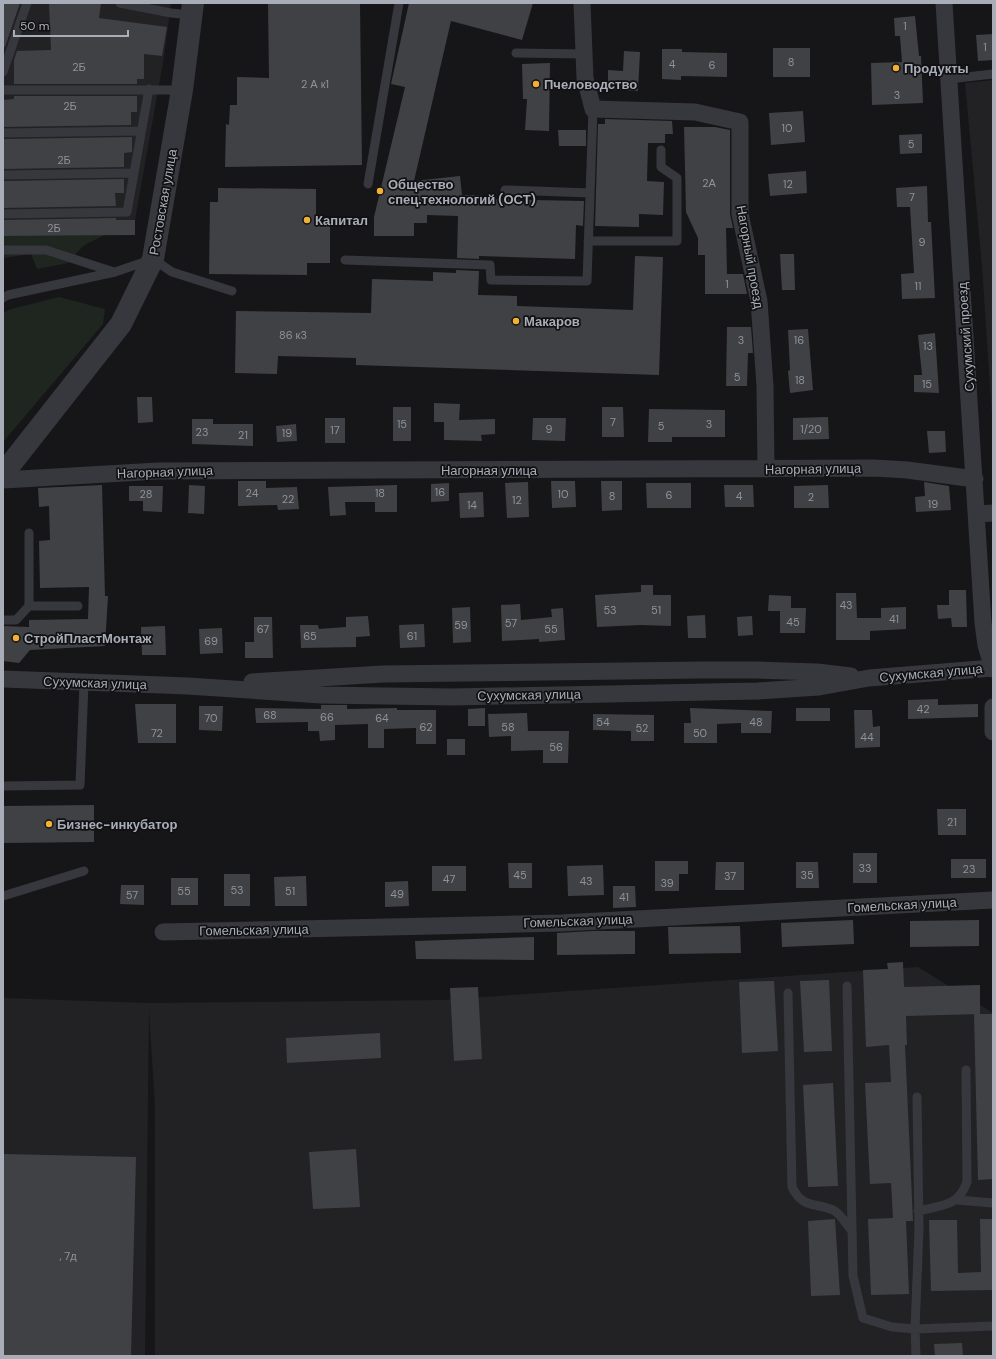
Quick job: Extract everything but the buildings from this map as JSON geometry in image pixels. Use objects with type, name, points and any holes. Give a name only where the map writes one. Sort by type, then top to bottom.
[{"type":"street","points":[[582,3],[585,78],[593,109]]},
{"type":"street","name":"Сухумский проезд","points":[[944,3],[975,479],[985,514],[983,623],[986,645],[993,668]]},
{"type":"street","name":"Ростовская улица","points":[[3,474],[121,324],[153,259],[182,90],[192,9]]},
{"type":"street","name":"Нагорный проезд","points":[[593,109],[696,112],[740,122],[740,214],[759,301],[765,386],[766,469]]},
{"type":"street","name":"Нагорная улица","points":[[3,480],[158,471],[874,468],[975,479]]},
{"type":"street","name":"Сухумская улица","points":[[3,679],[188,686],[320,695],[452,697],[758,691],[819,687],[869,678],[993,668]]},
{"type":"street","name":"Сухумская улица","points":[[188,686],[383,674],[498,672],[758,670],[817,672],[869,678]]},
{"type":"street","points":[[993,707],[993,732]]},
{"type":"street","name":"Гомельская улица","points":[[162,932],[561,923],[993,900]]},
{"type":"lane","points":[[3,72],[27,3]]},
{"type":"lane","points":[[120,3],[171,14],[192,9]]},
{"type":"lane","points":[[368,184],[398,3]]},
{"type":"lane","points":[[516,53],[584,54]]},
{"type":"lane","points":[[949,79],[993,74]]},
{"type":"lane","points":[[3,214],[127,212],[149,89]]},
{"type":"lane","points":[[3,90],[182,90]]},
{"type":"lane","points":[[345,260],[490,265],[491,280],[587,281],[593,109]]},
{"type":"lane","points":[[3,133],[141,131]]},
{"type":"lane","points":[[588,241],[677,241],[676,178],[661,167],[661,150]]},
{"type":"lane","points":[[3,174],[134,173]]},
{"type":"lane","points":[[505,190],[590,193]]},
{"type":"lane","points":[[3,250],[46,250],[115,272]]},
{"type":"lane","points":[[3,298],[8,295],[115,272],[153,259],[172,272],[232,291]]},
{"type":"lane","points":[[3,620],[16,620],[29,606],[29,533]]},
{"type":"lane","points":[[29,606],[78,606]]},
{"type":"lane","points":[[3,786],[80,785],[84,683]]},
{"type":"lane","points":[[3,896],[84,871]]},
{"type":"lane","points":[[847,986],[853,1276],[863,1318],[892,1327],[915,1329],[993,1326]]},
{"type":"lane","points":[[788,992],[792,1187],[798,1197],[807,1204],[835,1210],[852,1231]]},
{"type":"lane","points":[[957,1200],[963,1192],[967,1182],[966,1070]]},
{"type":"lane","points":[[916,1356],[915,1329],[918,1211],[917,1097]]},
{"type":"lane","points":[[918,1211],[957,1200],[993,1203]]},
{"type":"shaded area","points":[[3,3],[171,3],[164,57],[135,220],[104,220],[3,236]]},
{"type":"shaded area","points":[[993,80],[993,431],[982,266],[965,83]]},
{"type":"shaded area","points":[[104,235],[83,246],[68,263],[37,269],[31,254],[4,258],[3,274],[3,236]]},
{"type":"shaded area","points":[[59,297],[105,309],[103,324],[3,442],[3,313],[11,309]]},
{"type":"shaded area","points":[[918,967],[993,1013],[993,1356],[155,1356],[155,1107],[149,1011],[145,1356],[3,1356],[3,998],[148,1003],[441,1000]]},
{"type":"place","name":"Продукты","points":[[896,68]]},
{"type":"place","name":"Пчеловодство","points":[[536,84]]},
{"type":"place","name":"Общество спец.технологий (ОСТ)","points":[[380,191]]},
{"type":"place","name":"Капитал","points":[[307,220]]},
{"type":"place","name":"Макаров","points":[[516,321]]},
{"type":"place","name":"СтройПластМонтаж","points":[[16,638]]},
{"type":"place","name":"Бизнес-инкубатор","points":[[49,824]]}]
